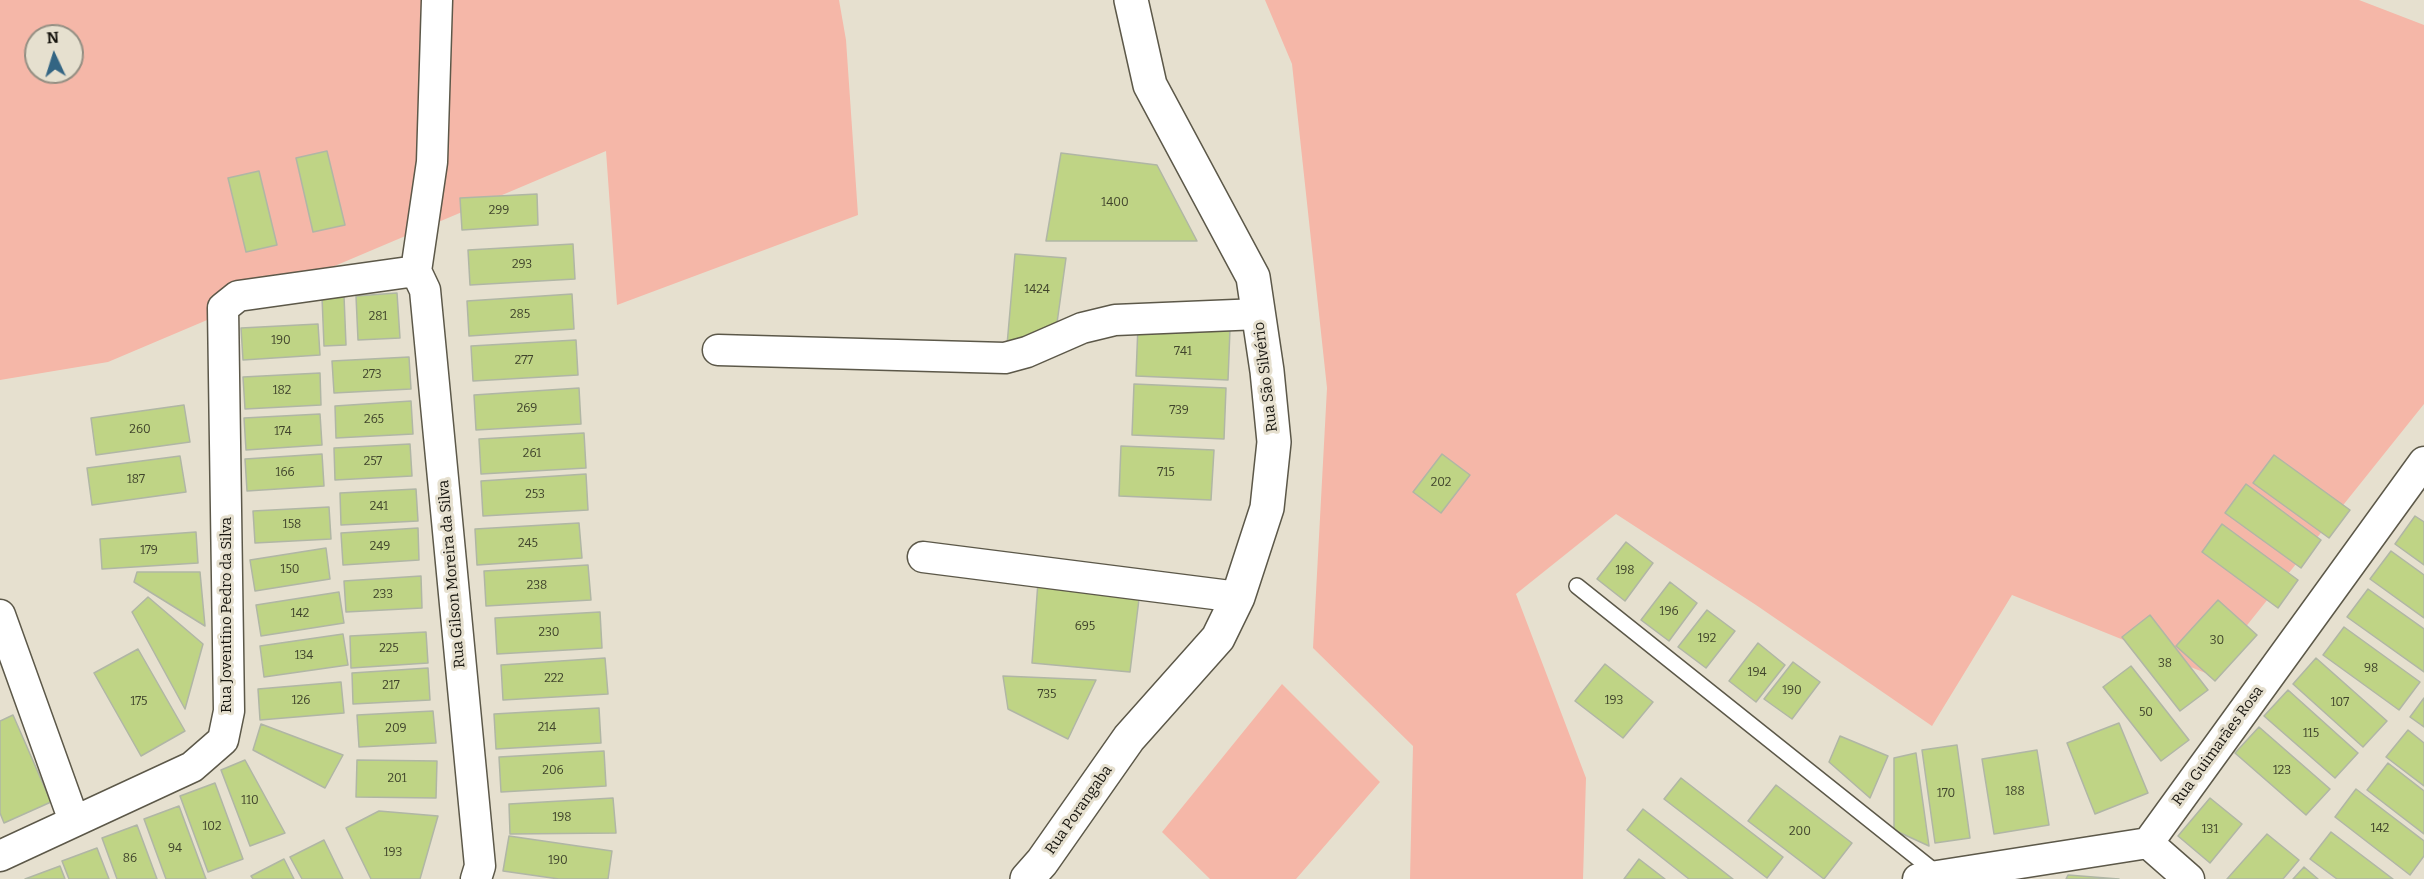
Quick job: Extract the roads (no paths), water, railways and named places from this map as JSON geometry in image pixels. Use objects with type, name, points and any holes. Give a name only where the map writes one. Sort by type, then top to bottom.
[{"type":"street","points":[[416,271],[432,162],[437,0]]},
{"type":"street","name":"Rua São Silvério","points":[[1130,738],[1218,638],[1238,597],[1267,508],[1274,442],[1253,276],[1150,85],[1131,0]]},
{"type":"street","name":"Rua Joventino Pedro da Silva","points":[[0,855],[192,768],[223,741],[229,711],[223,308],[238,296],[416,271]]},
{"type":"street","name":"Rua Gilson Moreira da Silva","points":[[416,271],[425,290],[480,866],[476,879]]},
{"type":"street","points":[[718,350],[1005,358],[1027,352],[1082,328],[1114,320],[1259,314]]},
{"type":"street","name":"Rua Guimarães Rosa","points":[[2148,843],[2424,462]]},
{"type":"street","points":[[923,557],[1238,597]]},
{"type":"street","points":[[0,615],[74,821]]},
{"type":"street","name":"Rua Porangaba","points":[[1027,879],[1042,862],[1130,738]]},
{"type":"street","points":[[1928,877],[2148,843],[2189,879]]},
{"type":"lane","points":[[1576,586],[1928,877]]}]
